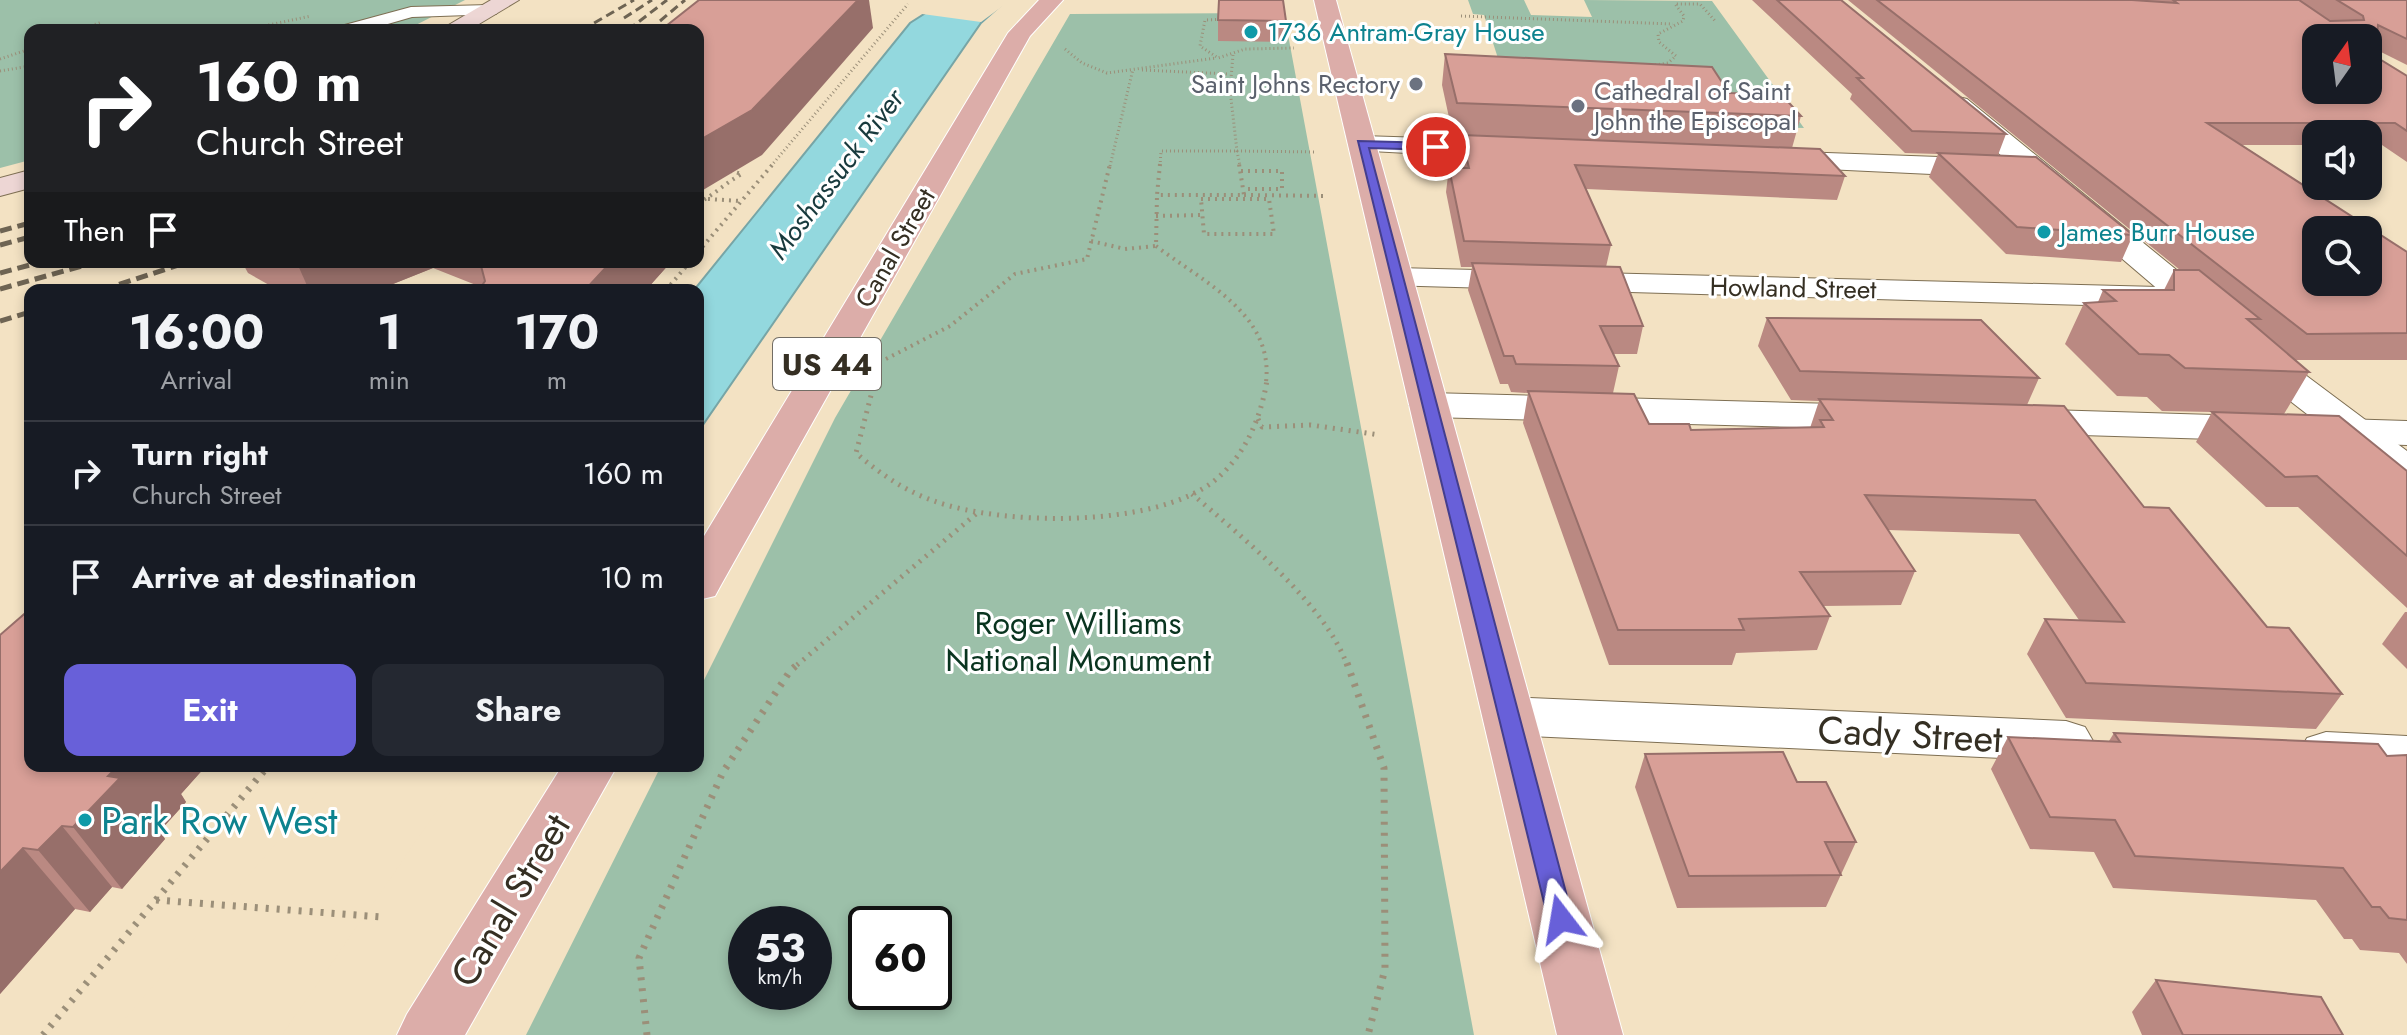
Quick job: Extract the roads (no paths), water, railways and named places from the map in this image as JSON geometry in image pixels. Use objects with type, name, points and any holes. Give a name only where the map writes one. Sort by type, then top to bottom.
[{"type":"main road","name":"Canal Street","points":[[704,575],[1020,33],[1052,0]]},
{"type":"main road","points":[[1325,0],[1341,148],[1397,278],[1590,1035]]},
{"type":"main road","points":[[463,24],[499,5]]},
{"type":"main road","points":[[0,187],[24,181]]},
{"type":"main road","name":"Canal Street","points":[[430,1035],[586,772]]},
{"type":"street","points":[[1932,84],[2290,382],[2359,431],[2407,471]]},
{"type":"street","points":[[1341,148],[1543,151]]},
{"type":"street","points":[[1741,159],[2037,170]]},
{"type":"street","name":"Howland Street","points":[[1397,278],[2190,298]]},
{"type":"street","points":[[1429,405],[1903,418]]},
{"type":"street","points":[[1981,420],[2407,433]]},
{"type":"street","name":"Cady Street","points":[[1509,716],[2119,743]]},
{"type":"street","points":[[2279,750],[2407,756]]},
{"type":"lane","points":[[368,24],[411,12],[499,5]]},
{"type":"water","name":"Moshassuck River","points":[[946,0],[1007,0],[981,23],[704,423],[704,284],[699,284],[910,23]]},
{"type":"railway","points":[[592,24],[634,0]]},
{"type":"railway","points":[[624,18],[652,0]]},
{"type":"railway","points":[[636,24],[667,0]]},
{"type":"railway","points":[[660,21],[685,0]]},
{"type":"railway","points":[[0,231],[24,225]]},
{"type":"railway","points":[[0,245],[24,239]]},
{"type":"railway","points":[[0,273],[24,267]]},
{"type":"railway","points":[[0,289],[75,268]]},
{"type":"railway","points":[[120,284],[170,268]]},
{"type":"railway","points":[[0,321],[24,314]]},
{"type":"place","name":"1736 Antram-Gray House","points":[[1251,32]]},
{"type":"place","name":"Saint Johns Rectory","points":[[1416,84]]},
{"type":"place","name":"Cathedral of Saint John the Episcopal","points":[[1578,106]]},
{"type":"place","name":"James Burr House","points":[[2044,232]]},
{"type":"place","name":"Park Row West","points":[[85,820]]},
{"type":"park label","name":"Roger Williams National Monument","points":[[1078,642]]}]
